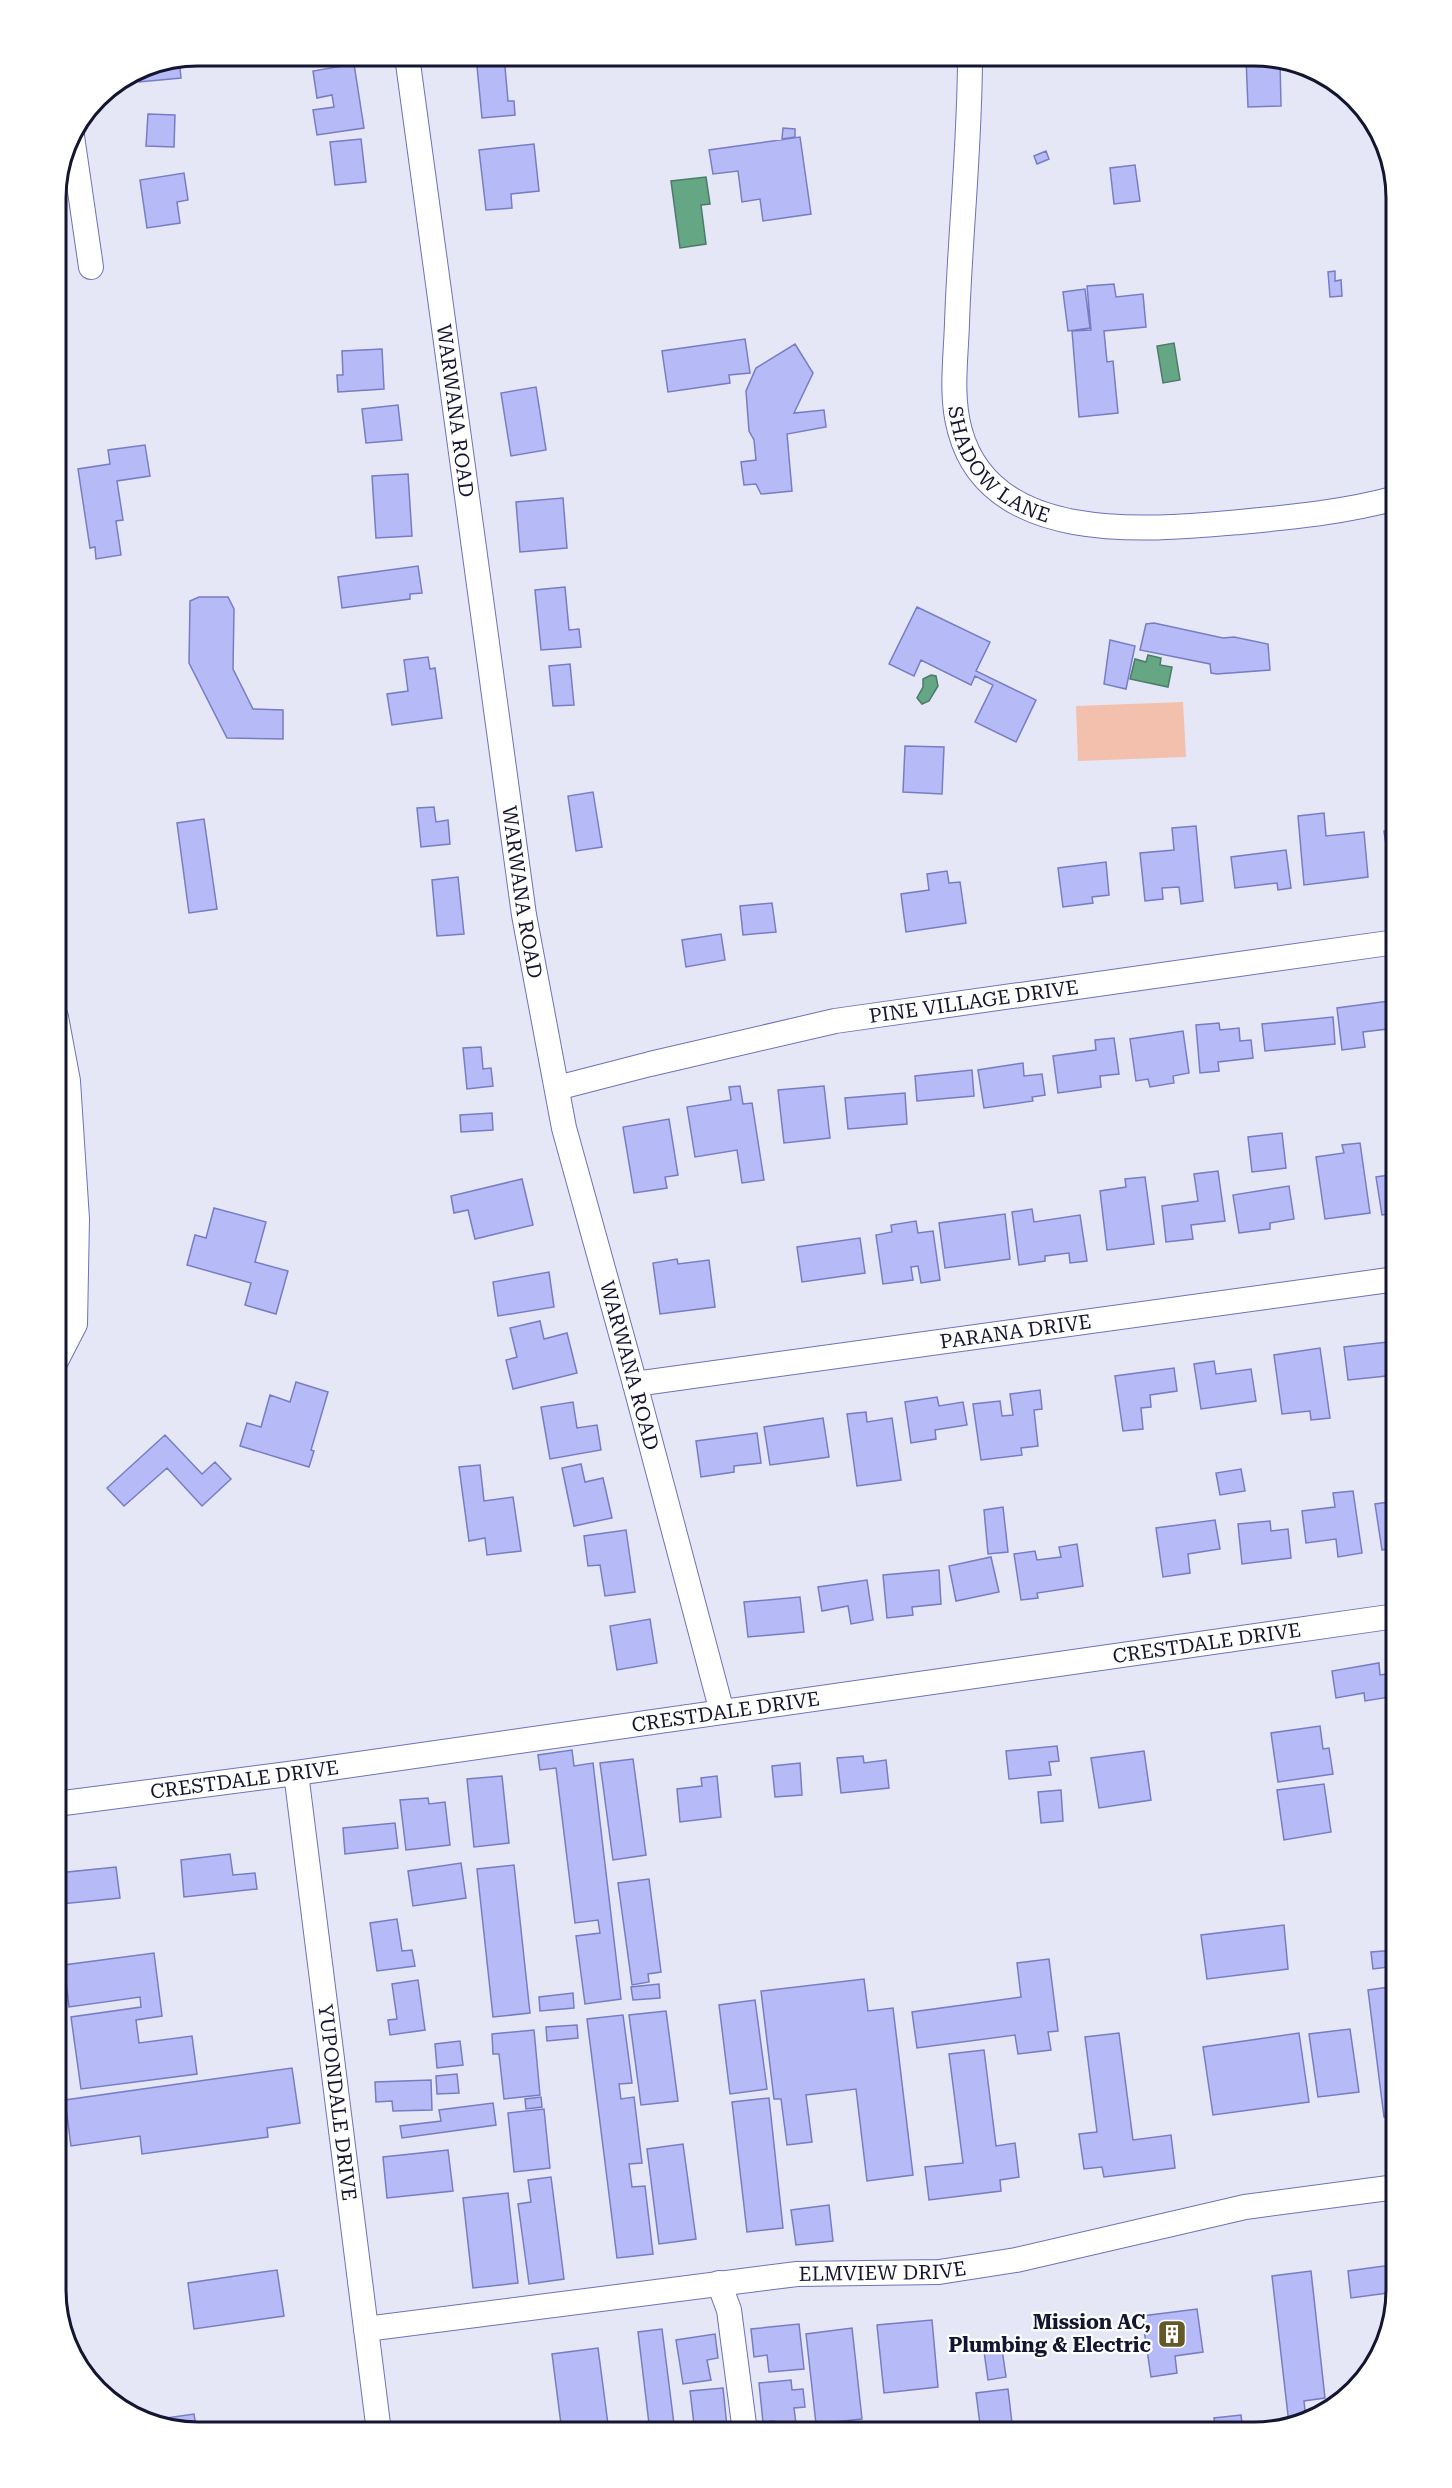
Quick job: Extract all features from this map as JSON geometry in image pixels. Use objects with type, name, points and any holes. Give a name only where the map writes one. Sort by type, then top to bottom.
[{"type":"street","name":"WARWANA ROAD","points":[[408,66],[524,915],[556,1088],[564,1128],[722,1712]]},
{"type":"street","name":"SHADOW LANE","points":[[970,66],[955,400],[960,430],[969,457],[991,485],[1018,502],[1049,516],[1080,524],[1140,528],[1287,518],[1331,512],[1386,500]]},
{"type":"street","points":[[74,152],[91,267]]},
{"type":"street","name":"PINE VILLAGE DRIVE","points":[[556,1088],[835,1021],[1386,943]]},
{"type":"street","points":[[66,1071],[77,1219],[75,1324],[66,1342]]},
{"type":"street","name":"PARANA DRIVE","points":[[635,1384],[1386,1280]]},
{"type":"street","name":"CRESTDALE DRIVE","points":[[66,1803],[296,1773],[1386,1617]]},
{"type":"street","name":"YUPONDALE DRIVE","points":[[296,1773],[378,2422]]},
{"type":"street","name":"ELMVIEW DRIVE","points":[[366,2329],[797,2274],[939,2272],[1016,2260],[1245,2207],[1386,2188]]},
{"type":"street","points":[[719,2283],[729,2310],[744,2422]]},
{"type":"shaded area","points":[[706,177],[710,204],[701,205],[706,244],[680,248],[671,181]]},
{"type":"shaded area","points":[[1174,343],[1180,380],[1163,383],[1157,346]]},
{"type":"shaded area","points":[[1148,655],[1161,658],[1160,665],[1172,667],[1168,687],[1130,679],[1135,659],[1146,662]]},
{"type":"shaded area","points":[[931,675],[936,676],[938,686],[929,701],[922,704],[917,698],[923,687],[923,679]]},
{"type":"shaded area","points":[[1183,702],[1186,757],[1078,761],[1076,706]]},
{"type":"building","points":[[354,66],[364,128],[317,135],[313,110],[334,107],[332,95],[317,98],[313,71]]},
{"type":"building","points":[[477,66],[505,66],[508,101],[514,101],[515,115],[482,118]]},
{"type":"building","points":[[1246,66],[1280,69],[1281,106],[1248,107]]},
{"type":"building","points":[[180,67],[181,78],[139,82],[147,76]]},
{"type":"building","points":[[148,114],[175,115],[174,147],[146,146]]},
{"type":"building","points":[[783,128],[795,129],[795,137],[782,139]]},
{"type":"building","points":[[800,137],[811,214],[763,221],[760,199],[742,202],[738,171],[713,174],[709,150]]},
{"type":"building","points":[[361,139],[366,182],[335,185],[330,142]]},
{"type":"building","points":[[534,144],[539,191],[511,194],[512,208],[486,210],[479,150]]},
{"type":"building","points":[[1046,151],[1049,159],[1037,164],[1034,156]]},
{"type":"building","points":[[1135,165],[1140,201],[1114,204],[1110,168]]},
{"type":"building","points":[[184,173],[188,200],[177,202],[180,223],[147,228],[140,180]]},
{"type":"building","points":[[1335,271],[1335,281],[1341,280],[1342,296],[1330,297],[1328,272]]},
{"type":"building","points":[[1114,284],[1116,297],[1143,294],[1146,327],[1104,331],[1107,362],[1113,361],[1118,413],[1079,417],[1072,331],[1091,330],[1087,286]]},
{"type":"building","points":[[1085,289],[1090,328],[1068,331],[1063,292]]},
{"type":"building","points":[[745,339],[750,373],[729,375],[730,383],[668,392],[662,351]]},
{"type":"building","points":[[795,344],[813,373],[794,413],[824,410],[826,427],[787,434],[792,491],[761,494],[756,484],[744,485],[741,462],[756,460],[754,440],[749,431],[746,391],[756,368]]},
{"type":"building","points":[[382,349],[384,389],[338,392],[337,375],[343,375],[342,351]]},
{"type":"building","points":[[536,387],[546,450],[511,456],[501,393]]},
{"type":"building","points":[[398,405],[402,440],[366,443],[362,409]]},
{"type":"building","points":[[145,445],[150,476],[117,481],[123,520],[116,521],[121,555],[96,559],[95,547],[90,548],[78,469],[110,464],[108,450]]},
{"type":"building","points":[[408,474],[412,536],[376,538],[372,476]]},
{"type":"building","points":[[563,498],[567,548],[520,552],[516,502]]},
{"type":"building","points":[[418,566],[422,593],[410,594],[410,599],[342,608],[338,577]]},
{"type":"building","points":[[565,587],[569,630],[579,629],[581,647],[541,650],[535,590]]},
{"type":"building","points":[[199,597],[228,597],[234,609],[233,669],[253,709],[283,710],[283,739],[227,738],[189,663],[190,601]]},
{"type":"building","points":[[917,607],[990,642],[976,671],[1036,700],[1016,742],[975,722],[993,685],[975,676],[971,685],[921,660],[914,676],[889,664]]},
{"type":"building","points":[[1154,623],[1223,638],[1234,637],[1268,644],[1270,670],[1217,674],[1211,673],[1210,664],[1140,650],[1146,624]]},
{"type":"building","points":[[1110,640],[1135,646],[1126,689],[1104,684]]},
{"type":"building","points":[[428,657],[430,669],[435,668],[442,718],[392,725],[387,694],[408,691],[404,660]]},
{"type":"building","points":[[570,664],[574,705],[553,706],[549,666]]},
{"type":"building","points":[[905,746],[944,747],[942,794],[903,792]]},
{"type":"building","points":[[593,792],[602,847],[576,851],[568,796]]},
{"type":"building","points":[[434,807],[436,822],[448,820],[450,844],[421,847],[417,808]]},
{"type":"building","points":[[1324,813],[1326,836],[1364,832],[1368,877],[1304,885],[1298,816]]},
{"type":"building","points":[[204,819],[217,909],[189,913],[177,823]]},
{"type":"building","points":[[1196,826],[1203,901],[1181,904],[1179,887],[1162,888],[1163,899],[1145,901],[1140,853],[1174,850],[1172,828]]},
{"type":"building","points":[[1286,850],[1291,888],[1278,890],[1277,883],[1235,888],[1231,857]]},
{"type":"building","points":[[1106,862],[1109,895],[1092,897],[1093,903],[1063,907],[1058,868]]},
{"type":"building","points":[[947,871],[949,883],[960,882],[966,923],[906,932],[901,894],[929,890],[927,874]]},
{"type":"building","points":[[458,877],[464,934],[437,936],[432,880]]},
{"type":"building","points":[[772,903],[776,932],[743,935],[740,906]]},
{"type":"building","points":[[721,934],[725,960],[686,967],[682,940]]},
{"type":"building","points":[[1386,1001],[1386,1029],[1363,1032],[1365,1047],[1342,1050],[1337,1008]]},
{"type":"building","points":[[1333,1017],[1335,1044],[1265,1051],[1262,1024]]},
{"type":"building","points":[[1219,1023],[1220,1030],[1239,1028],[1240,1041],[1251,1040],[1253,1058],[1218,1062],[1219,1071],[1200,1073],[1196,1025]]},
{"type":"building","points":[[1183,1031],[1189,1073],[1173,1076],[1174,1083],[1150,1087],[1148,1079],[1136,1081],[1130,1039]]},
{"type":"building","points":[[1114,1038],[1119,1074],[1100,1076],[1101,1087],[1058,1093],[1053,1056],[1096,1050],[1095,1040]]},
{"type":"building","points":[[481,1047],[483,1069],[491,1068],[493,1086],[467,1089],[463,1048]]},
{"type":"building","points":[[1023,1063],[1024,1076],[1042,1074],[1045,1095],[1032,1097],[1033,1101],[984,1108],[978,1070]]},
{"type":"building","points":[[972,1070],[974,1096],[917,1101],[915,1076]]},
{"type":"building","points":[[740,1086],[743,1104],[752,1103],[764,1180],[742,1183],[737,1150],[695,1157],[687,1107],[731,1100],[729,1087]]},
{"type":"building","points":[[824,1086],[830,1138],[784,1143],[778,1090]]},
{"type":"building","points":[[905,1093],[907,1124],[848,1129],[845,1098]]},
{"type":"building","points":[[492,1113],[493,1130],[461,1132],[460,1115]]},
{"type":"building","points":[[669,1119],[678,1175],[665,1177],[667,1188],[634,1193],[623,1127]]},
{"type":"building","points":[[1282,1133],[1286,1168],[1252,1172],[1248,1137]]},
{"type":"building","points":[[1360,1143],[1370,1213],[1325,1219],[1316,1157],[1344,1153],[1342,1145]]},
{"type":"building","points":[[1218,1171],[1225,1221],[1191,1225],[1193,1239],[1166,1242],[1162,1206],[1198,1201],[1194,1174]]},
{"type":"building","points":[[1386,1176],[1386,1214],[1382,1215],[1376,1177]]},
{"type":"building","points":[[1145,1177],[1154,1244],[1107,1250],[1100,1191],[1126,1187],[1125,1179]]},
{"type":"building","points":[[522,1179],[533,1225],[475,1239],[468,1210],[454,1213],[451,1196]]},
{"type":"building","points":[[1289,1186],[1294,1219],[1270,1223],[1270,1229],[1239,1233],[1233,1195]]},
{"type":"building","points":[[214,1208],[266,1222],[255,1262],[288,1271],[276,1314],[245,1305],[251,1283],[187,1265],[195,1235],[206,1238]]},
{"type":"building","points":[[1032,1209],[1034,1222],[1080,1215],[1087,1261],[1070,1263],[1069,1253],[1045,1256],[1045,1261],[1019,1265],[1012,1212]]},
{"type":"building","points":[[1005,1214],[1010,1259],[945,1268],[939,1223]]},
{"type":"building","points":[[916,1221],[918,1233],[933,1231],[940,1280],[921,1283],[918,1266],[911,1267],[913,1280],[883,1284],[876,1235],[892,1232],[891,1225]]},
{"type":"building","points":[[860,1238],[865,1273],[802,1282],[797,1247]]},
{"type":"building","points":[[677,1259],[678,1264],[709,1260],[715,1307],[660,1314],[653,1263]]},
{"type":"building","points":[[549,1272],[554,1307],[498,1316],[493,1282]]},
{"type":"building","points":[[540,1321],[544,1339],[567,1333],[577,1373],[513,1389],[506,1360],[517,1357],[510,1328]]},
{"type":"building","points":[[1386,1342],[1386,1376],[1348,1380],[1344,1347]]},
{"type":"building","points":[[1320,1348],[1330,1418],[1311,1420],[1310,1411],[1282,1414],[1274,1355]]},
{"type":"building","points":[[1214,1361],[1216,1374],[1251,1369],[1256,1401],[1201,1409],[1194,1364]]},
{"type":"building","points":[[1174,1368],[1177,1391],[1150,1395],[1151,1407],[1141,1408],[1143,1429],[1123,1431],[1115,1376]]},
{"type":"building","points":[[296,1382],[328,1392],[311,1450],[314,1451],[309,1467],[240,1446],[247,1423],[261,1427],[270,1395],[290,1402]]},
{"type":"building","points":[[1040,1390],[1042,1409],[1034,1410],[1038,1446],[1021,1448],[1022,1455],[981,1460],[973,1404],[1000,1401],[1002,1416],[1013,1415],[1010,1394]]},
{"type":"building","points":[[937,1397],[939,1406],[963,1402],[967,1425],[935,1430],[936,1439],[911,1443],[905,1402]]},
{"type":"building","points":[[573,1402],[577,1428],[597,1425],[601,1450],[550,1459],[541,1407]]},
{"type":"building","points":[[866,1412],[867,1422],[892,1418],[901,1480],[857,1486],[847,1414]]},
{"type":"building","points":[[823,1418],[829,1457],[770,1465],[764,1427]]},
{"type":"building","points":[[757,1433],[761,1463],[734,1466],[734,1472],[701,1477],[696,1441]]},
{"type":"building","points":[[165,1435],[202,1474],[215,1462],[231,1479],[202,1506],[167,1468],[124,1506],[107,1488]]},
{"type":"building","points":[[581,1464],[585,1482],[603,1478],[612,1518],[574,1526],[562,1468]]},
{"type":"building","points":[[480,1465],[484,1501],[513,1497],[521,1551],[487,1555],[485,1538],[469,1541],[459,1467]]},
{"type":"building","points":[[1241,1469],[1245,1491],[1220,1495],[1216,1473]]},
{"type":"building","points":[[1353,1491],[1362,1553],[1338,1557],[1336,1539],[1306,1543],[1302,1511],[1335,1507],[1333,1493]]},
{"type":"building","points":[[1386,1502],[1386,1549],[1382,1550],[1375,1504]]},
{"type":"building","points":[[1003,1507],[1008,1552],[988,1554],[984,1510]]},
{"type":"building","points":[[1215,1520],[1220,1549],[1188,1554],[1190,1573],[1163,1577],[1156,1528]]},
{"type":"building","points":[[1270,1521],[1271,1531],[1288,1529],[1291,1558],[1242,1564],[1238,1524]]},
{"type":"building","points":[[626,1530],[635,1592],[605,1596],[600,1565],[588,1566],[584,1536]]},
{"type":"building","points":[[1077,1544],[1083,1586],[1037,1593],[1038,1598],[1021,1600],[1014,1554],[1035,1551],[1037,1560],[1061,1557],[1059,1547]]},
{"type":"building","points":[[991,1557],[999,1592],[956,1601],[949,1566]]},
{"type":"building","points":[[939,1570],[941,1604],[912,1607],[913,1615],[887,1618],[883,1575]]},
{"type":"building","points":[[867,1580],[873,1620],[851,1624],[848,1606],[822,1611],[818,1587]]},
{"type":"building","points":[[800,1597],[804,1632],[748,1637],[744,1602]]},
{"type":"building","points":[[650,1619],[657,1663],[617,1670],[610,1626]]},
{"type":"building","points":[[1379,1663],[1380,1675],[1386,1674],[1386,1698],[1365,1701],[1364,1693],[1336,1698],[1332,1671]]},
{"type":"building","points":[[1320,1726],[1323,1749],[1329,1748],[1333,1774],[1278,1782],[1271,1733]]},
{"type":"building","points":[[1057,1746],[1059,1761],[1049,1762],[1051,1775],[1009,1779],[1006,1751]]},
{"type":"building","points":[[572,1750],[574,1766],[593,1763],[621,1999],[585,2004],[576,1936],[600,1933],[598,1920],[575,1923],[556,1768],[540,1770],[538,1755]]},
{"type":"building","points":[[1144,1751],[1151,1800],[1099,1808],[1091,1758]]},
{"type":"building","points":[[863,1756],[864,1763],[886,1760],[889,1788],[841,1793],[837,1758]]},
{"type":"building","points":[[633,1759],[646,1855],[613,1860],[600,1763]]},
{"type":"building","points":[[800,1763],[802,1795],[775,1797],[772,1766]]},
{"type":"building","points":[[502,1776],[509,1843],[474,1847],[467,1779]]},
{"type":"building","points":[[717,1776],[721,1817],[680,1822],[677,1789],[702,1786],[701,1778]]},
{"type":"building","points":[[1324,1784],[1331,1832],[1284,1840],[1277,1790]]},
{"type":"building","points":[[1061,1790],[1063,1821],[1041,1823],[1038,1792]]},
{"type":"building","points":[[428,1798],[429,1804],[445,1802],[450,1845],[406,1850],[400,1800]]},
{"type":"building","points":[[395,1823],[398,1848],[345,1854],[343,1828]]},
{"type":"building","points":[[230,1854],[233,1875],[255,1873],[257,1889],[184,1897],[181,1860]]},
{"type":"building","points":[[461,1863],[466,1898],[413,1906],[408,1871]]},
{"type":"building","points":[[514,1865],[530,2013],[493,2017],[477,1869]]},
{"type":"building","points":[[116,1867],[120,1898],[66,1903],[66,1872]]},
{"type":"building","points":[[649,1879],[661,1972],[648,1974],[649,1982],[632,1985],[618,1883]]},
{"type":"building","points":[[397,1919],[402,1951],[412,1950],[415,1966],[377,1971],[370,1923]]},
{"type":"building","points":[[1284,1925],[1288,1969],[1207,1979],[1201,1935]]},
{"type":"building","points":[[1386,1951],[1386,1967],[1373,1969],[1371,1952]]},
{"type":"building","points":[[154,1953],[162,2016],[136,2020],[139,2043],[192,2036],[197,2074],[81,2089],[71,2017],[141,2007],[140,1997],[69,2007],[66,1965]]},
{"type":"building","points":[[1049,1959],[1058,2031],[1048,2032],[1051,2050],[1018,2054],[1015,2035],[917,2048],[912,2012],[1021,1997],[1017,1963]]},
{"type":"building","points":[[864,1979],[868,2011],[893,2008],[913,2175],[867,2181],[856,2089],[806,2095],[812,2142],[787,2145],[781,2099],[774,2099],[761,1991]]},
{"type":"building","points":[[418,1980],[425,2030],[390,2035],[388,2020],[397,2019],[392,1984]]},
{"type":"building","points":[[659,1984],[660,1998],[633,2000],[631,1987]]},
{"type":"building","points":[[1386,1987],[1386,2117],[1384,2117],[1368,1990]]},
{"type":"building","points":[[573,1993],[574,2008],[540,2011],[539,1997]]},
{"type":"building","points":[[755,2000],[767,2089],[730,2094],[719,2005]]},
{"type":"building","points":[[666,2011],[678,2101],[641,2105],[629,2015]]},
{"type":"building","points":[[623,2015],[632,2083],[619,2084],[621,2099],[634,2097],[642,2163],[629,2164],[632,2187],[645,2186],[653,2254],[617,2258],[587,2019]]},
{"type":"building","points":[[577,2025],[578,2038],[547,2041],[546,2027]]},
{"type":"building","points":[[1350,2029],[1359,2092],[1318,2097],[1309,2034]]},
{"type":"building","points":[[534,2030],[540,2095],[504,2099],[499,2054],[493,2054],[492,2034]]},
{"type":"building","points":[[1119,2033],[1133,2140],[1171,2135],[1175,2168],[1104,2177],[1102,2167],[1084,2169],[1079,2134],[1097,2132],[1085,2037]]},
{"type":"building","points":[[1299,2033],[1309,2102],[1213,2115],[1203,2047]]},
{"type":"building","points":[[460,2041],[463,2065],[437,2068],[435,2044]]},
{"type":"building","points":[[984,2050],[996,2146],[1015,2143],[1019,2177],[1000,2180],[1001,2191],[929,2200],[925,2167],[963,2163],[949,2054]]},
{"type":"building","points":[[292,2068],[300,2123],[267,2128],[268,2137],[142,2154],[140,2136],[71,2146],[66,2100]]},
{"type":"building","points":[[457,2074],[459,2093],[437,2094],[436,2076]]},
{"type":"building","points":[[431,2080],[432,2110],[393,2111],[392,2101],[376,2102],[375,2082]]},
{"type":"building","points":[[541,2097],[542,2107],[526,2109],[525,2099]]},
{"type":"building","points":[[769,2098],[783,2228],[747,2232],[732,2102]]},
{"type":"building","points":[[493,2103],[496,2125],[402,2138],[400,2126],[441,2121],[439,2110]]},
{"type":"building","points":[[544,2109],[550,2168],[514,2172],[508,2113]]},
{"type":"building","points":[[683,2144],[696,2239],[659,2244],[647,2149]]},
{"type":"building","points":[[448,2150],[453,2191],[387,2198],[383,2157]]},
{"type":"building","points":[[551,2177],[564,2279],[529,2284],[518,2204],[531,2202],[528,2180]]},
{"type":"building","points":[[508,2193],[518,2283],[473,2288],[463,2198]]},
{"type":"building","points":[[829,2205],[833,2241],[796,2245],[791,2210]]},
{"type":"building","points":[[1386,2266],[1386,2293],[1351,2298],[1348,2271]]},
{"type":"building","points":[[277,2270],[284,2316],[194,2329],[188,2283]]},
{"type":"building","points":[[1311,2271],[1325,2398],[1304,2401],[1305,2411],[1288,2417],[1272,2276]]},
{"type":"building","name":"Mission AC, Plumbing & Electric","points":[[1197,2309],[1203,2352],[1175,2356],[1177,2373],[1151,2377],[1142,2316]]},
{"type":"building","points":[[932,2320],[938,2387],[884,2393],[877,2325]]},
{"type":"building","points":[[799,2324],[804,2369],[769,2372],[767,2355],[754,2357],[751,2329]]},
{"type":"building","points":[[852,2328],[862,2419],[816,2422],[806,2334]]},
{"type":"building","points":[[662,2329],[674,2422],[649,2422],[638,2332]]},
{"type":"building","points":[[715,2334],[718,2358],[707,2360],[711,2380],[683,2384],[676,2340]]},
{"type":"building","points":[[1001,2342],[1006,2377],[988,2380],[983,2344]]},
{"type":"building","points":[[598,2348],[608,2422],[561,2422],[552,2354]]},
{"type":"building","points":[[791,2380],[792,2390],[803,2389],[805,2407],[794,2408],[796,2422],[763,2422],[759,2383]]},
{"type":"building","points":[[723,2388],[726,2422],[694,2422],[690,2391]]},
{"type":"building","points":[[1008,2389],[1012,2422],[980,2422],[976,2393]]},
{"type":"building","points":[[194,2414],[195,2422],[189,2422],[167,2418]]},
{"type":"building","points":[[1241,2415],[1242,2422],[1215,2422],[1214,2418]]},
{"type":"place","name":"Mission AC, Plumbing & Electric","points":[[1172,2334]]}]
